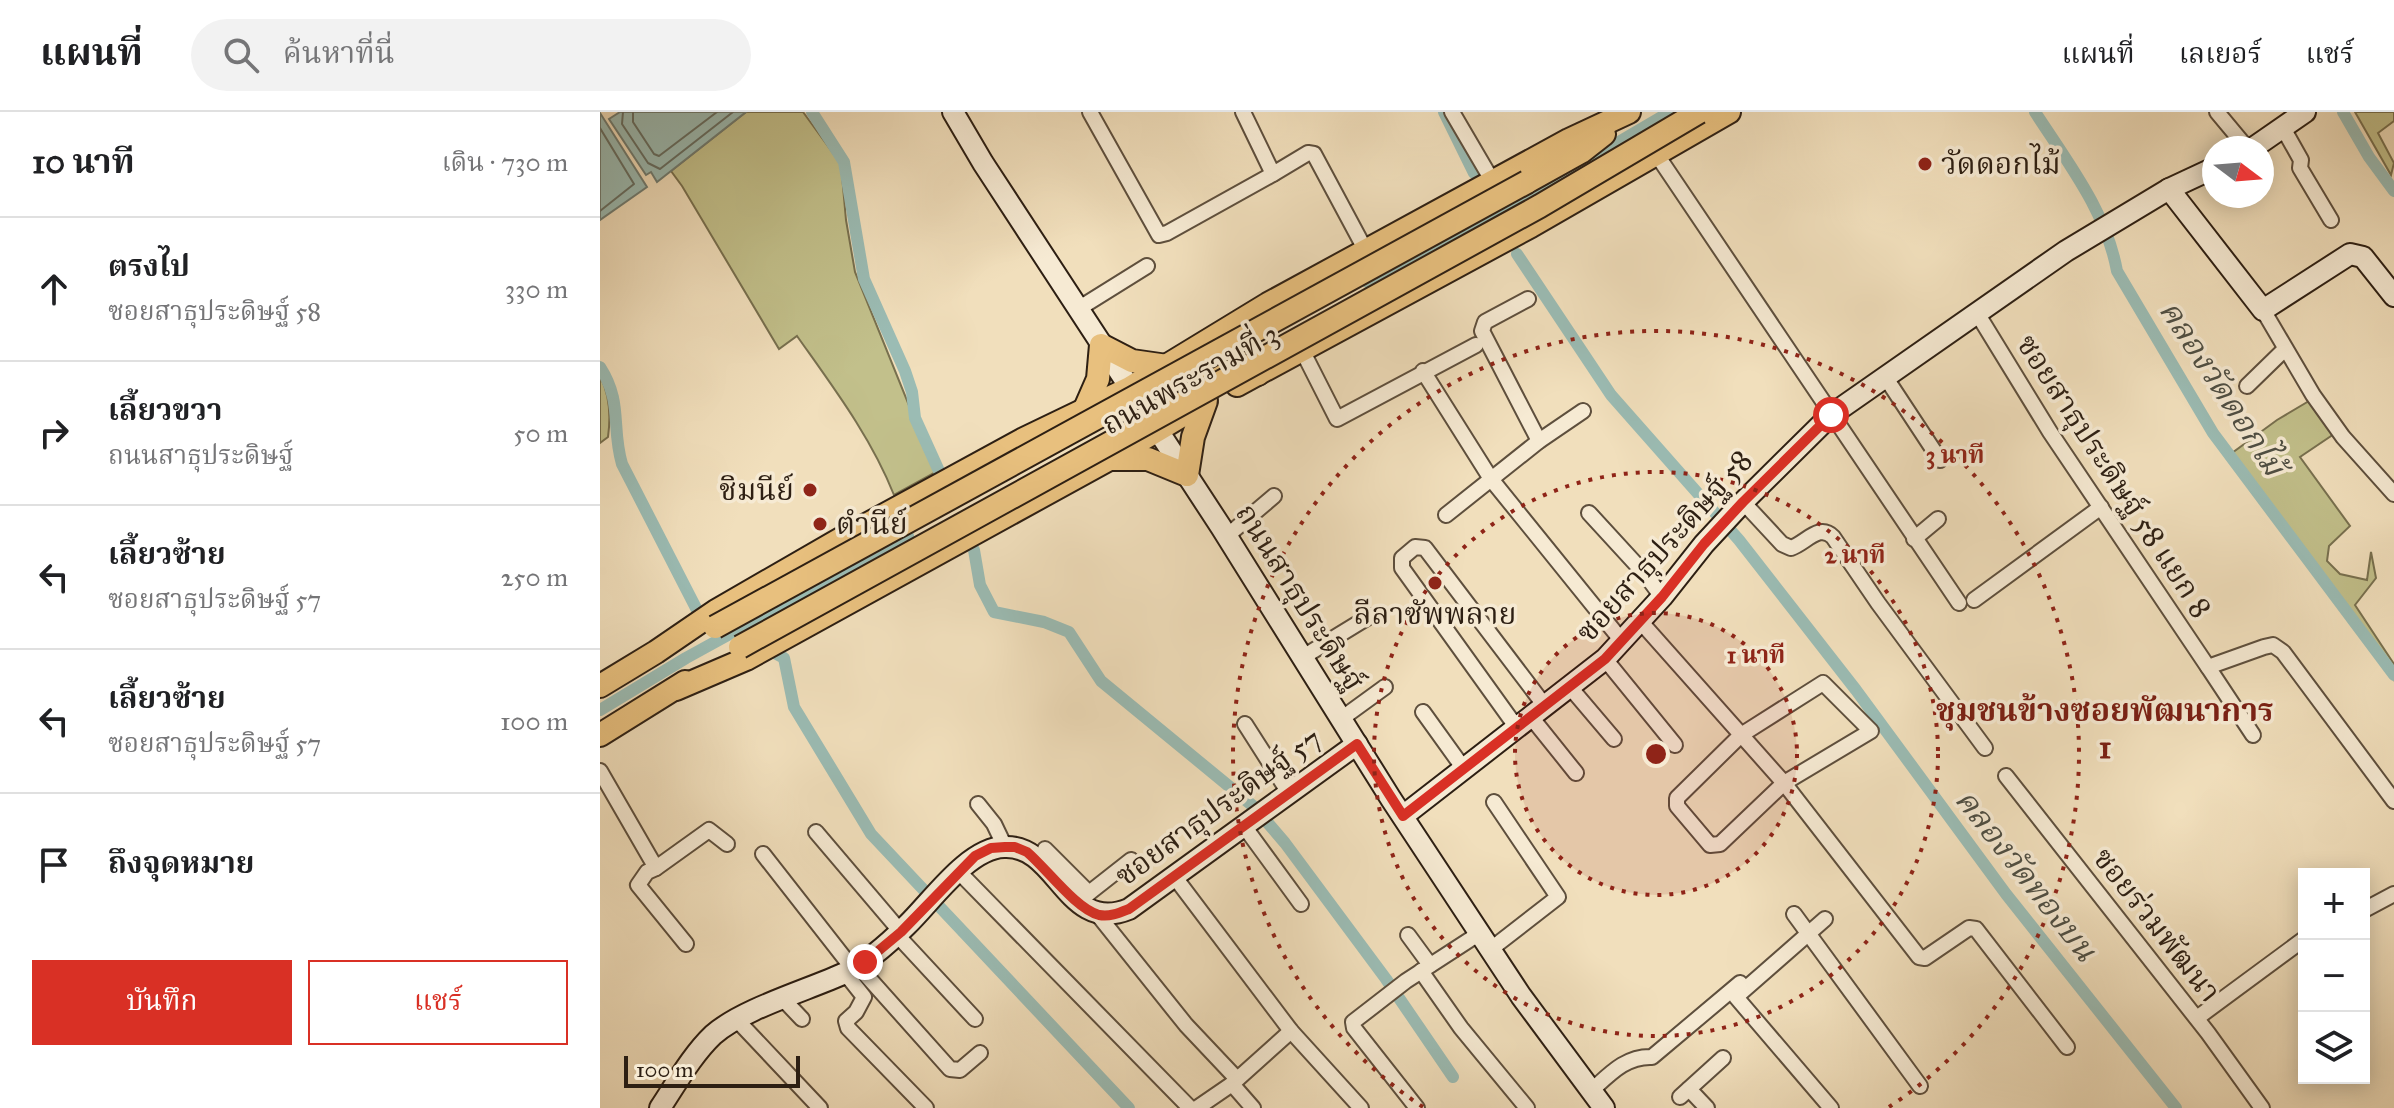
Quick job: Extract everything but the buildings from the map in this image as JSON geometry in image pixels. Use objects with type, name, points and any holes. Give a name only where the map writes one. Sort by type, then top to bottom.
[{"type":"main road","name":"ถนนพระรามที่ 3","points":[[743,653],[1540,206],[1699,112]]},
{"type":"main road","name":"ถนนพระรามที่ 3","points":[[600,735],[676,689],[703,668],[791,634],[1111,458],[1206,401],[1657,155],[1729,112]]},
{"type":"main road","name":"ถนนพระรามที่ 3","points":[[600,686],[996,454],[1084,411],[1135,396],[1167,366],[1268,304],[1623,113]]},
{"type":"main road","name":"ถนนพระรามที่ 3","points":[[710,620],[1527,182],[1581,152],[1623,113]]},
{"type":"main road","points":[[1268,304],[1265,316],[1267,330],[1275,345],[1285,351],[1300,351]]},
{"type":"main road","points":[[1084,411],[1098,379],[1101,345],[1132,361],[1167,366]]},
{"type":"main road","points":[[1024,439],[1049,452],[1058,451],[1135,396],[1222,359],[1238,361],[1258,374]]},
{"type":"main road","points":[[1111,458],[1148,459],[1187,475],[1193,437],[1206,401]]},
{"type":"main road","points":[[996,454],[1013,457],[1023,463],[1033,478],[1027,503]]},
{"type":"street","name":"ถนนสาธุประดิษฐ์","points":[[953,112],[1227,536],[1403,816],[1485,941],[1604,1108]]},
{"type":"street","points":[[1090,112],[1159,235],[1308,153],[1314,154],[1366,251]]},
{"type":"street","points":[[1243,112],[1273,174]]},
{"type":"street","points":[[1452,112],[1493,182]]},
{"type":"street","points":[[2217,112],[2239,136]]},
{"type":"street","points":[[2270,136],[2305,112]]},
{"type":"street","points":[[2283,128],[2301,160],[2300,168],[2331,220]]},
{"type":"street","points":[[1657,155],[1914,539],[1966,602],[2101,507]]},
{"type":"street","name":"ซอยสาธุประดิษฐ์ 58","points":[[1403,816],[1605,659],[1662,597],[1704,544],[1831,415],[2106,226],[2202,174]]},
{"type":"street","points":[[2169,189],[2263,310],[2343,437],[2394,494]]},
{"type":"street","points":[[2263,310],[2350,254],[2363,257],[2394,296]]},
{"type":"street","points":[[1078,309],[1147,266]]},
{"type":"street","points":[[1528,299],[1485,322],[1482,331],[1539,441]]},
{"type":"street","name":"ซอยสาธุประดิษฐ์ 58 แยก 8","points":[[1977,313],[2050,432],[2253,735]]},
{"type":"street","points":[[1300,351],[1337,419],[1476,345]]},
{"type":"street","points":[[2247,386],[2285,349]]},
{"type":"street","points":[[1423,371],[1491,479],[1622,641]]},
{"type":"street","points":[[1886,378],[1940,460]]},
{"type":"street","points":[[1446,515],[1539,441],[1583,411]]},
{"type":"street","points":[[1227,536],[1274,496]]},
{"type":"street","points":[[1589,513],[1662,597]]},
{"type":"street","points":[[1731,516],[1791,548],[1821,531],[1828,532],[1985,748]]},
{"type":"street","points":[[1914,539],[1938,519]]},
{"type":"street","points":[[1531,717],[1425,548],[1419,546],[1409,552],[1402,558],[1402,568],[1576,773]]},
{"type":"street","points":[[1303,657],[1370,616]]},
{"type":"street","points":[[1640,621],[1784,783],[1919,957],[1925,958],[1969,928],[1976,929],[2067,1047]]},
{"type":"street","points":[[2208,667],[2273,645],[2283,652],[2394,801]]},
{"type":"street","points":[[1605,659],[1675,745]]},
{"type":"street","points":[[1823,683],[1871,731],[1784,783],[1720,844],[1710,845],[1677,806],[1677,798],[1741,735],[1823,683]]},
{"type":"street","points":[[1569,686],[1614,739]]},
{"type":"street","points":[[1341,719],[1385,687]]},
{"type":"street","points":[[1423,712],[1464,769]]},
{"type":"street","points":[[1245,724],[1289,793]]},
{"type":"street","name":"ซอยสาธุประดิษฐ์ 57","points":[[1005,847],[1027,852],[1083,897],[1098,915],[1114,915],[1129,909],[1357,744]]},
{"type":"street","points":[[600,771],[656,868]]},
{"type":"street","name":"ซอยร่วมพัฒนา","points":[[2006,776],[2197,1018],[2262,1108]]},
{"type":"street","points":[[1494,802],[1558,897]]},
{"type":"street","points":[[660,1108],[714,1034],[736,1019],[852,969],[899,933],[975,856],[991,848],[1005,847],[994,824],[978,804]]},
{"type":"street","points":[[1244,826],[1301,904]]},
{"type":"street","points":[[686,944],[638,885],[647,872],[709,830],[727,844]]},
{"type":"street","points":[[816,832],[975,1019]]},
{"type":"street","points":[[1045,849],[1083,897],[1131,860]]},
{"type":"street","points":[[763,854],[852,969],[950,1069],[960,1070],[980,1053]]},
{"type":"street","points":[[959,872],[1190,1108]]},
{"type":"street","points":[[1174,876],[1291,1031],[1361,1108]]},
{"type":"street","points":[[1417,1108],[1354,1028],[1356,1018],[1425,968],[1485,941],[1571,888]]},
{"type":"street","points":[[2370,907],[2394,894]]},
{"type":"street","points":[[1794,914],[1920,1086]]},
{"type":"street","points":[[1098,915],[1253,1108]]},
{"type":"street","points":[[1825,919],[1736,997],[1831,1108]]},
{"type":"street","points":[[1408,935],[1461,1028],[1527,1108]]},
{"type":"street","points":[[2197,1018],[2303,940]]},
{"type":"street","points":[[1590,1092],[1621,1065],[1639,1057],[1652,1057],[1767,959]]},
{"type":"street","points":[[852,969],[864,997],[856,1012],[846,1021],[848,1028],[926,1108]]},
{"type":"street","points":[[783,999],[802,1019]]},
{"type":"street","points":[[736,1019],[820,1108]]},
{"type":"street","points":[[1197,1108],[1235,1082],[1291,1031]]},
{"type":"street","points":[[1707,1108],[1684,1093],[1723,1058]]},
{"type":"shaded area","points":[[746,112],[803,112],[841,164],[855,272],[936,472],[894,495],[863,433],[797,336],[779,349],[671,171]]},
{"type":"shaded area","points":[[2355,112],[2394,112],[2394,121],[2378,133],[2394,163],[2391,175]]},
{"type":"shaded area","points":[[600,376],[608,398],[609,413],[608,437],[600,443]]},
{"type":"shaded area","points":[[2309,401],[2334,434],[2300,457],[2350,526],[2329,546],[2327,561],[2340,574],[2367,580],[2371,552],[2376,578],[2355,605],[2394,664],[2394,680],[2232,453]]},
{"type":"water","points":[[620,112],[746,112],[657,182],[651,172],[646,175],[609,119]]},
{"type":"water","points":[[600,113],[647,187],[600,220]]},
{"type":"waterway","points":[[812,112],[844,162],[864,279],[905,371],[912,392],[915,418],[939,471]]},
{"type":"waterway","name":"คลองวัดทองบน","points":[[1444,112],[1474,173]]},
{"type":"waterway","points":[[1367,282],[1549,183],[1670,112]]},
{"type":"waterway","name":"คลองวัดดอกไม้","points":[[2035,112],[2084,188],[2104,228],[2117,271],[2213,433],[2394,675]]},
{"type":"waterway","points":[[2343,112],[2369,157],[2394,191]]},
{"type":"waterway","name":"คลองวัดทองบน","points":[[1517,254],[1611,395],[1739,540],[1856,690],[2006,894],[2176,1108]]},
{"type":"waterway","points":[[600,367],[612,392],[622,464],[698,612],[784,658],[794,707],[871,834],[1129,1108]]},
{"type":"waterway","points":[[600,710],[686,658],[908,536]]},
{"type":"waterway","points":[[974,550],[980,585],[994,612],[1044,622],[1069,632],[1101,681],[1253,806]]},
{"type":"waterway","points":[[1267,822],[1386,979],[1453,1077]]},
{"type":"place","name":"วัดดอกไม้","points":[[1925,164]]},
{"type":"place","name":"ชิมนีย์","points":[[810,490]]},
{"type":"place","name":"ตำนีย์","points":[[820,524]]},
{"type":"place","name":"ลีลาซัพพลาย","points":[[1435,583]]},
{"type":"district","name":"ชุมชนข้างซอยพัฒนาการ 1","points":[[2105,728]]},
{"type":"route","points":[[865,962],[901,932],[975,856],[991,848],[1015,847],[1027,852],[1078,901],[1098,915],[1114,915],[1129,909],[1357,744],[1403,816],[1605,659],[1662,597],[1704,544],[1773,470],[1831,415]]}]
